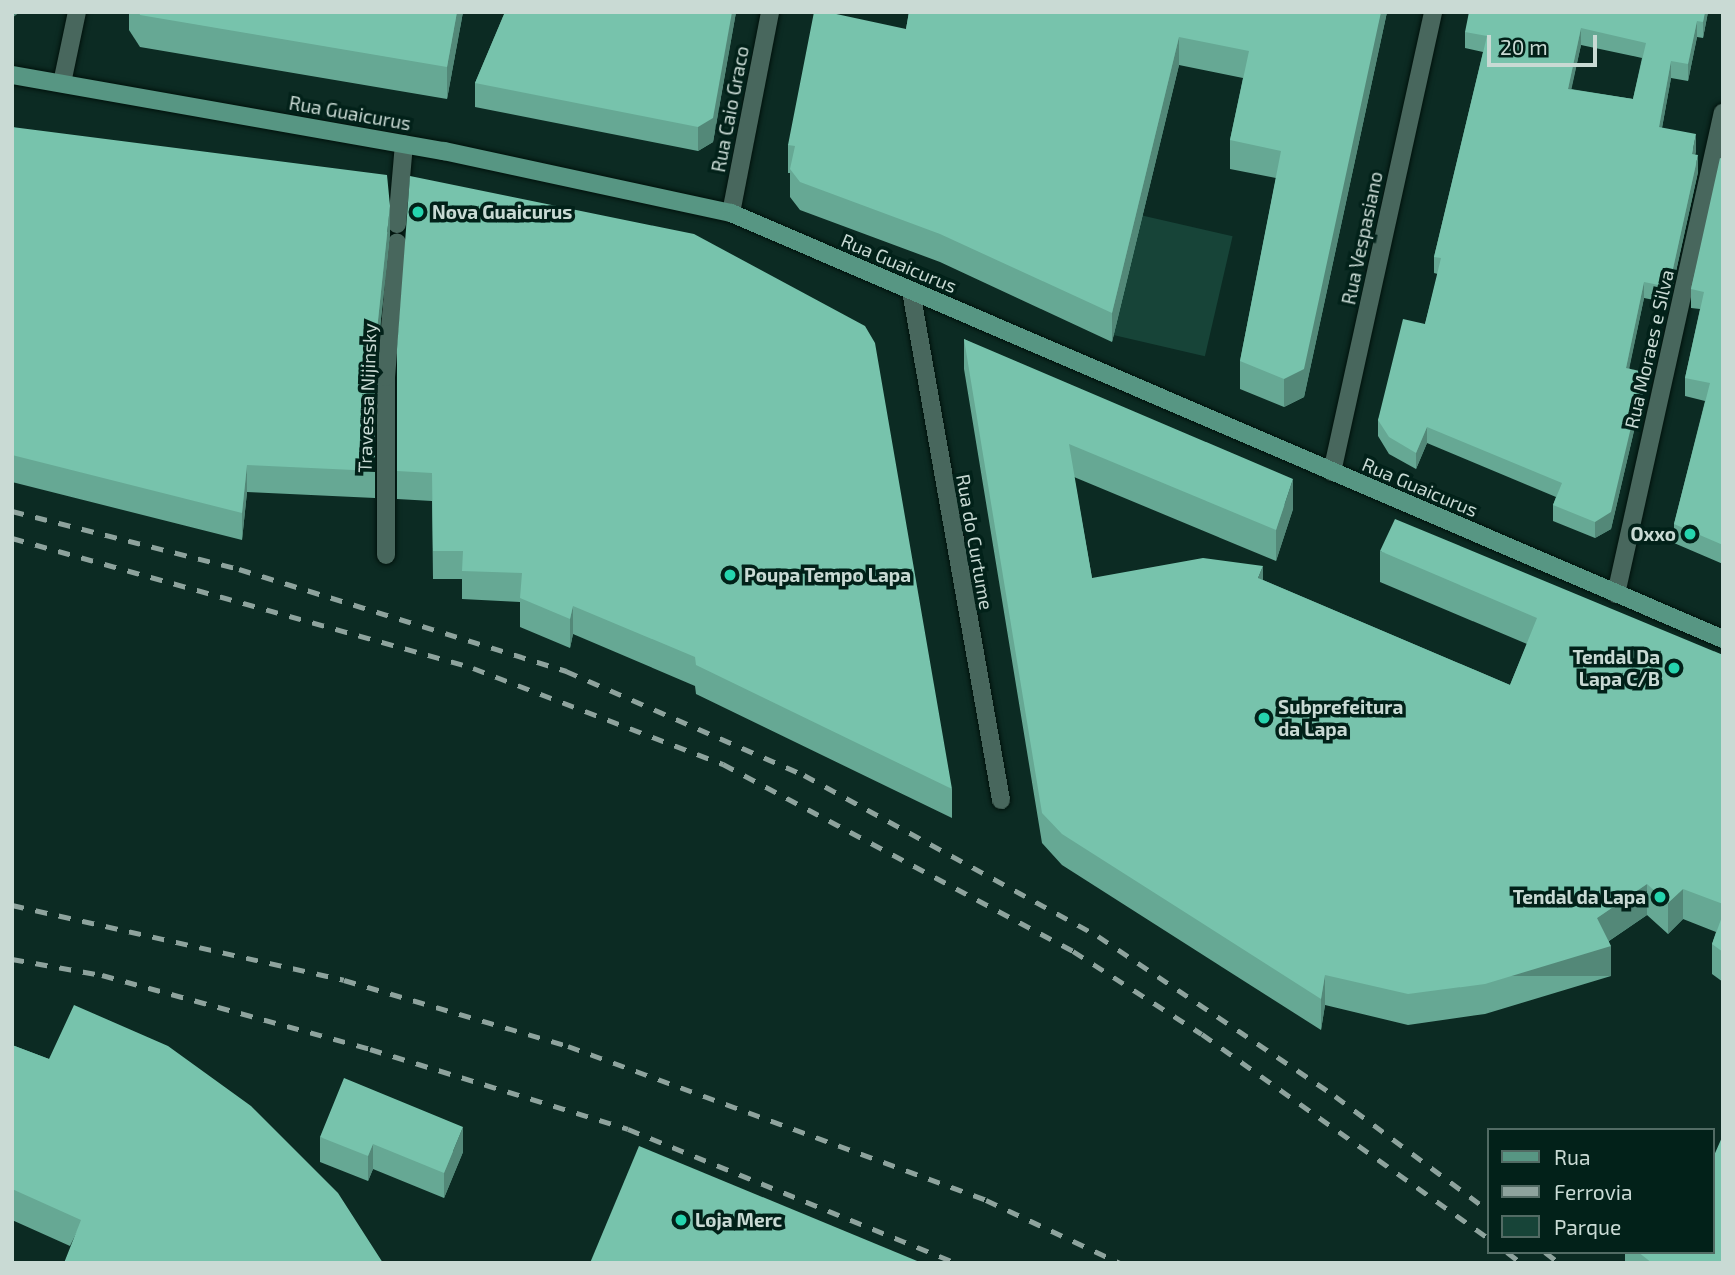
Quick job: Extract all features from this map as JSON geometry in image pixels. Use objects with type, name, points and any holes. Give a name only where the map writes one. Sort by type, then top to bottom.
[{"type":"main road","name":"Rua Guaicurus","points":[[12,75],[404,144],[731,213],[1723,639]]},
{"type":"street","points":[[62,83],[76,12]]},
{"type":"street","name":"Rua Caio Graco","points":[[731,213],[770,12]]},
{"type":"street","name":"Rua Vespasiano","points":[[1332,472],[1433,12]]},
{"type":"street","name":"Rua Moraes e Silva","points":[[1616,594],[1723,113]]},
{"type":"street","name":"Travessa Nijinsky","points":[[386,555],[386,377],[404,144]]},
{"type":"street","name":"Rua do Curtume","points":[[911,291],[1001,800]]},
{"type":"green space","points":[[1140,215],[1233,236],[1205,356],[1112,335]]},
{"type":"building","points":[[139,12],[457,12],[447,67],[140,15]]},
{"type":"building","points":[[505,12],[732,12],[713,118],[698,127],[475,83]]},
{"type":"building","points":[[814,12],[827,12],[906,29],[909,12],[1381,12],[1304,369],[1284,379],[1240,361],[1281,151],[1230,140],[1249,51],[1179,37],[1112,313],[940,234],[800,182],[790,169],[795,146],[788,145]]},
{"type":"building","points":[[1469,12],[1705,12],[1703,22],[1697,21],[1688,64],[1671,61],[1659,127],[1696,134],[1692,154],[1698,155],[1669,287],[1644,282],[1626,368],[1644,372],[1611,512],[1595,522],[1553,505],[1562,483],[1427,427],[1416,453],[1389,437],[1378,420],[1403,319],[1425,324],[1441,258],[1434,257],[1487,36],[1465,32]],"holes":[[[1581,28],[1646,43],[1633,99],[1568,89]]]},
{"type":"building","points":[[12,127],[387,175],[390,206],[375,349],[375,471],[247,465],[242,513],[12,455]]},
{"type":"building","points":[[1720,158],[1723,159],[1723,545],[1674,524],[1710,383],[1685,378],[1704,292],[1691,289]]},
{"type":"building","name":"Poupa Tempo Lapa","points":[[410,176],[694,234],[865,326],[875,343],[952,789],[696,665],[695,657],[573,606],[570,619],[520,598],[522,573],[462,571],[463,551],[433,551],[432,473],[397,471],[397,349]]},
{"type":"building","points":[[964,339],[1293,479],[1276,530],[1069,444],[1092,578],[1203,558],[1263,566],[1258,578],[1510,685],[1537,618],[1380,551],[1395,519],[1723,655],[1723,904],[1683,889],[1668,903],[1647,884],[1597,918],[1611,946],[1485,984],[1408,994],[1325,975],[1321,999],[1062,834],[1042,813]]},
{"type":"building","points":[[1723,914],[1723,952],[1712,944]]},
{"type":"building","points":[[74,1005],[168,1046],[251,1106],[338,1193],[383,1263],[64,1263],[81,1220],[12,1189],[12,1045],[49,1059]]},
{"type":"building","points":[[344,1078],[463,1127],[444,1173],[373,1144],[368,1156],[320,1137]]},
{"type":"building","points":[[1723,1135],[1723,1263],[1652,1263],[1641,1254],[1714,1254],[1714,1155]]},
{"type":"building","points":[[639,1146],[922,1263],[590,1263]]},
{"type":"railway","points":[[12,511],[239,569],[566,671],[804,775],[1098,936],[1335,1096],[1486,1209]]},
{"type":"railway","points":[[12,538],[473,668],[723,764],[1073,951],[1202,1034],[1486,1237]]},
{"type":"railway","points":[[12,905],[344,980],[568,1046],[986,1200],[1120,1263]]},
{"type":"railway","points":[[12,959],[102,975],[370,1049],[628,1129],[956,1263]]},
{"type":"railway","points":[[1510,1254],[1521,1263]]},
{"type":"railway","points":[[1548,1254],[1559,1263]]},
{"type":"place","name":"Nova Guaicurus","points":[[418,212]]},
{"type":"place","name":"Oxxo","points":[[1690,534]]},
{"type":"place","name":"Poupa Tempo Lapa","points":[[730,575]]},
{"type":"place","name":"Tendal Da Lapa C/B","points":[[1674,668]]},
{"type":"place","name":"Subprefeitura da Lapa","points":[[1264,718]]},
{"type":"place","name":"Tendal da Lapa","points":[[1660,897]]},
{"type":"place","name":"Loja Merc","points":[[681,1220]]}]
